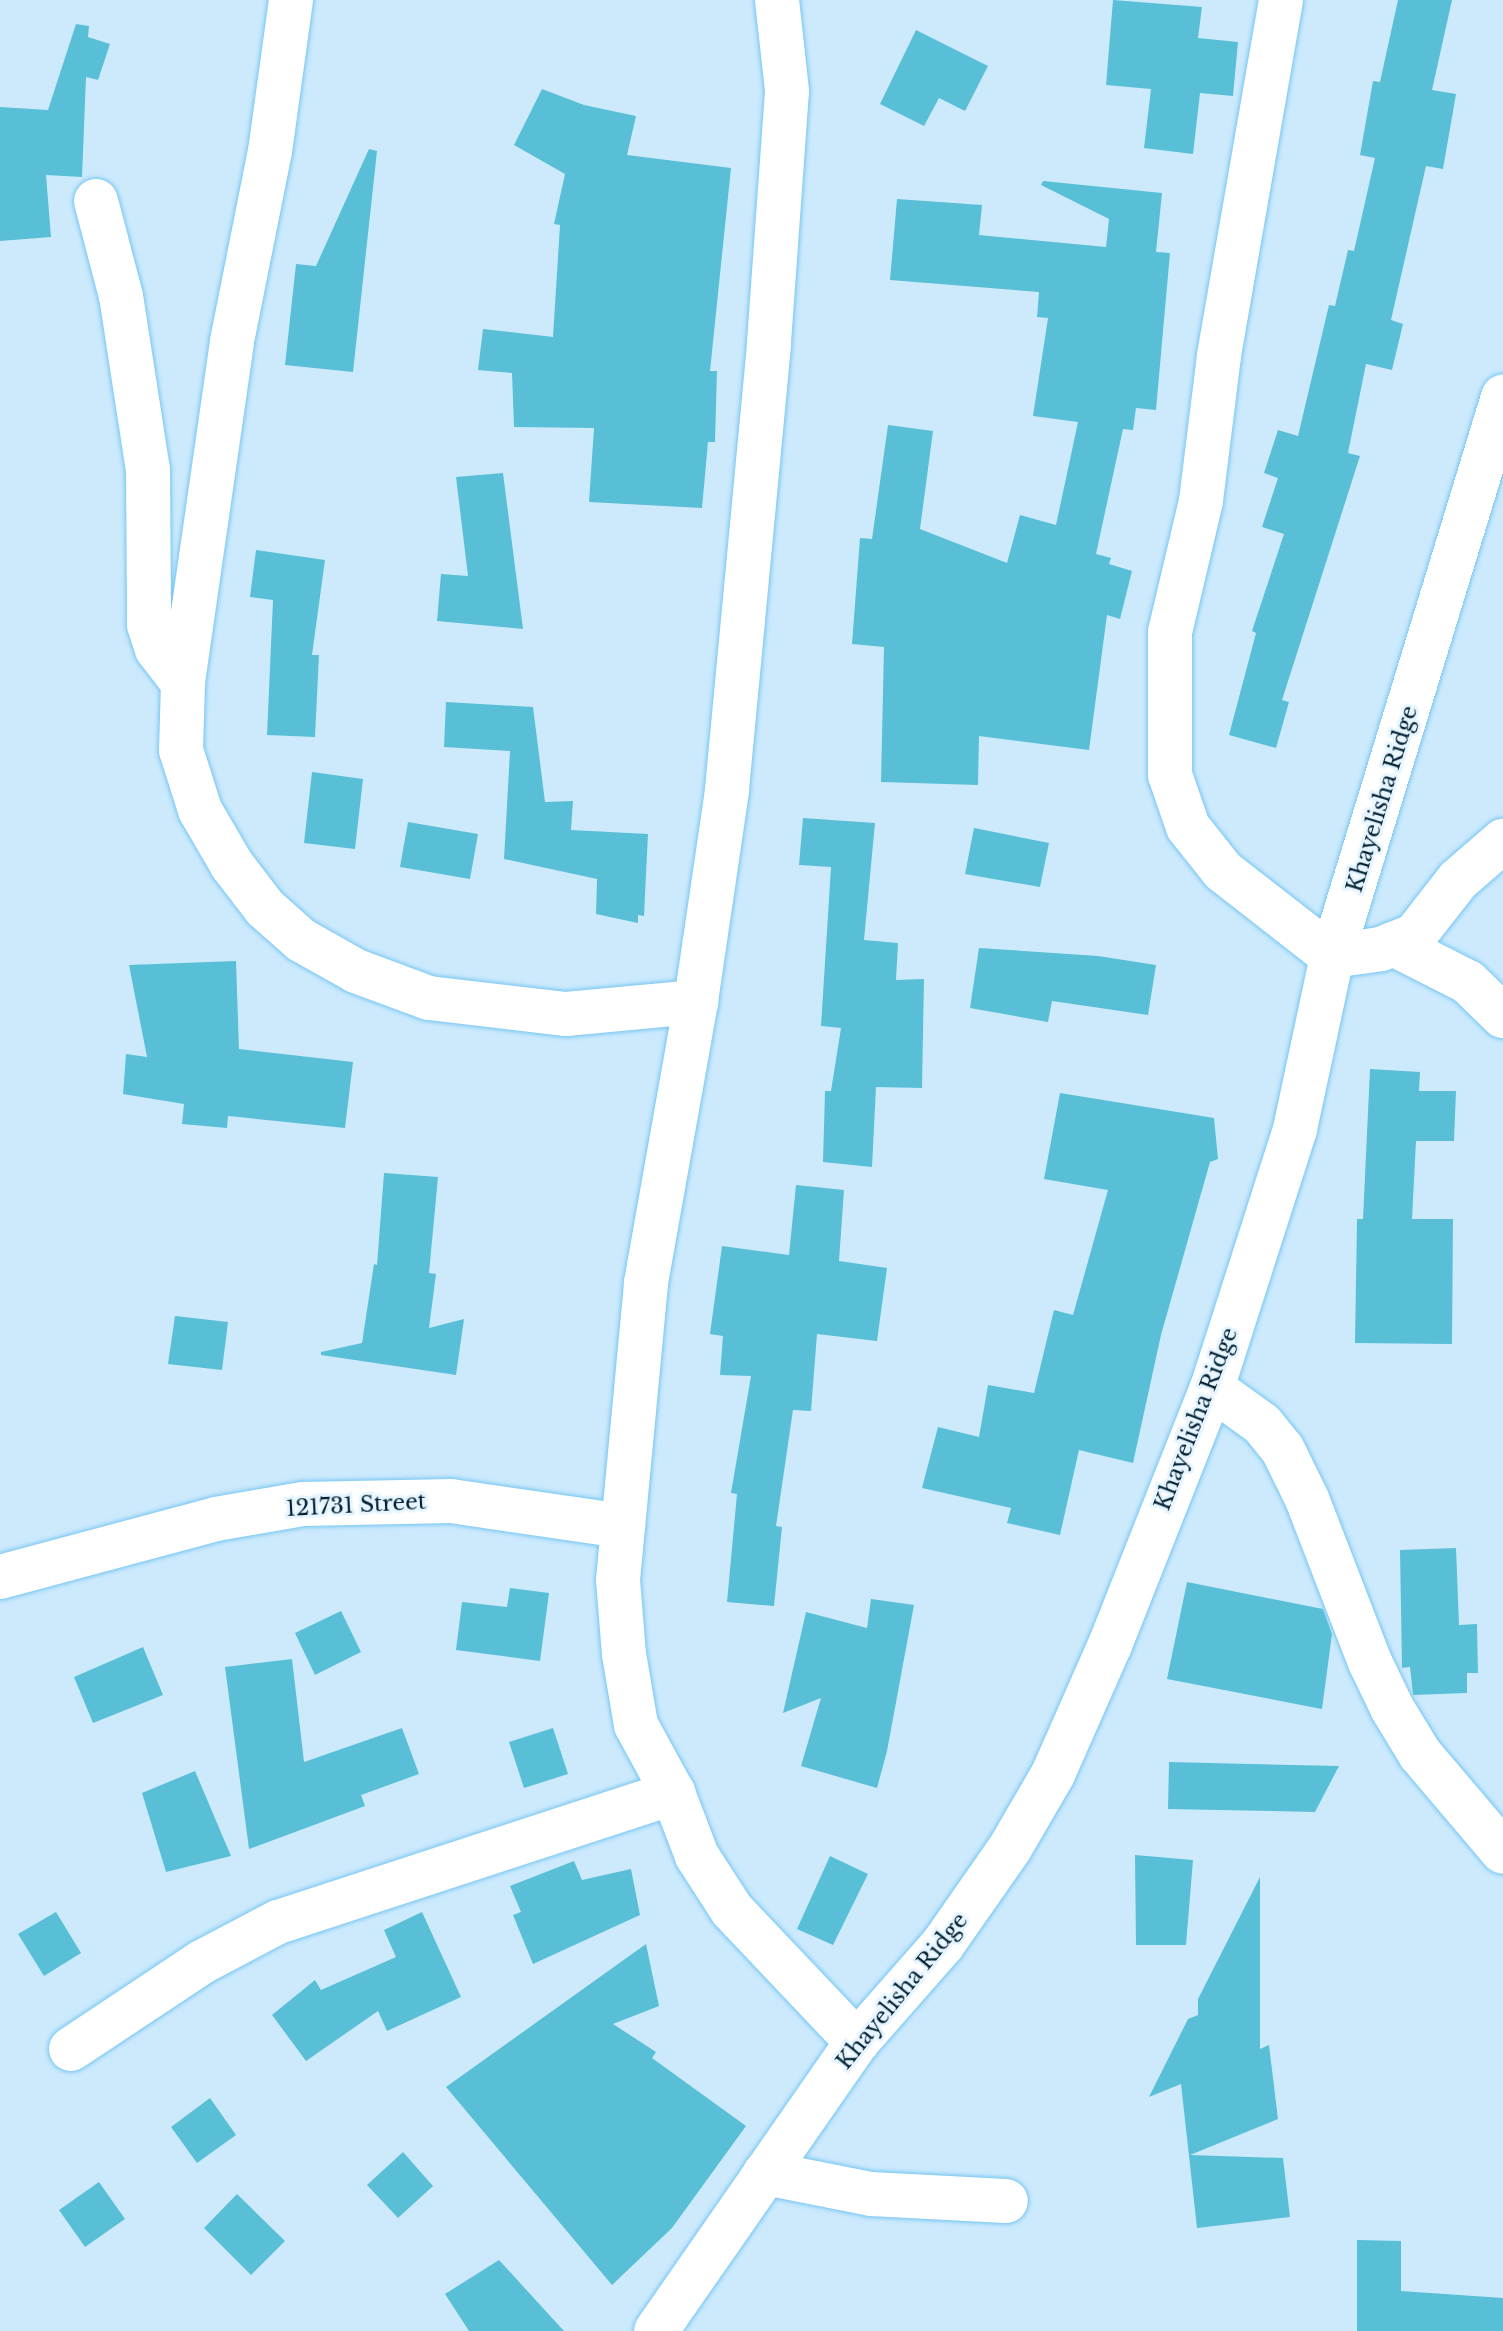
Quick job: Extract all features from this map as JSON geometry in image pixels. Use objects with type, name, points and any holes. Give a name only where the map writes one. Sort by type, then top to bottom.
[{"type":"street","points":[[291,0],[270,151],[232,342],[183,683],[181,750],[200,810],[240,876],[265,908],[301,940],[356,971],[429,998],[566,1014],[696,1002]]},
{"type":"street","points":[[777,0],[787,91],[769,345],[727,791],[696,1002],[646,1284],[618,1580],[624,1654],[636,1725],[673,1793],[697,1856],[732,1910],[857,2042]]},
{"type":"street","points":[[1281,0],[1219,356],[1201,501],[1170,632],[1170,775],[1188,827],[1223,871],[1332,956],[1381,949],[1415,935],[1458,880],[1503,841]]},
{"type":"street","points":[[96,201],[121,296],[148,470],[149,625],[157,649],[183,683]]},
{"type":"street","name":"Khayelisha Ridge","points":[[656,2331],[857,2042],[943,1944],[1010,1848],[1053,1774],[1110,1645],[1212,1388],[1295,1129],[1332,956],[1503,397]]},
{"type":"street","points":[[1393,944],[1468,982],[1503,1016]]},
{"type":"street","points":[[1212,1388],[1262,1424],[1283,1450],[1307,1499],[1370,1662],[1392,1708],[1420,1754],[1503,1852]]},
{"type":"street","name":"121731 Street","points":[[0,1577],[216,1519],[303,1504],[451,1501],[623,1526]]},
{"type":"street","points":[[71,2049],[202,1962],[278,1922],[673,1793]]},
{"type":"street","points":[[765,2173],[871,2194],[1006,2201]]},
{"type":"building","points":[[1113,0],[1202,7],[1198,38],[1238,42],[1233,96],[1200,93],[1193,154],[1144,148],[1151,89],[1106,85]]},
{"type":"building","points":[[1398,0],[1452,0],[1432,90],[1456,94],[1443,169],[1426,166],[1391,320],[1403,324],[1392,370],[1366,364],[1348,453],[1360,456],[1282,700],[1289,702],[1276,748],[1229,735],[1256,633],[1252,631],[1284,534],[1262,527],[1278,478],[1264,473],[1278,430],[1298,436],[1329,305],[1335,306],[1348,250],[1354,251],[1375,158],[1360,155],[1373,81],[1380,82]]},
{"type":"building","points":[[76,24],[89,26],[88,37],[110,44],[98,80],[86,77],[82,177],[46,175],[51,237],[0,241],[0,107],[48,110]]},
{"type":"building","points":[[916,30],[988,66],[965,111],[939,98],[924,126],[880,104]]},
{"type":"building","points":[[542,89],[584,105],[636,116],[627,155],[731,168],[710,371],[717,371],[715,442],[708,442],[702,508],[589,502],[594,428],[514,427],[512,373],[478,370],[483,329],[553,337],[560,225],[554,224],[565,174],[514,145]]},
{"type":"building","points":[[369,149],[377,151],[353,372],[285,365],[296,264],[316,266]]},
{"type":"building","points":[[1043,181],[1162,193],[1156,252],[1170,253],[1156,410],[1136,408],[1133,430],[1123,429],[1096,554],[1111,558],[1109,564],[1132,571],[1120,619],[1107,615],[1089,750],[979,736],[978,785],[881,782],[884,647],[852,644],[860,538],[872,539],[888,425],[933,431],[920,529],[1007,563],[1020,515],[1056,525],[1078,422],[1033,416],[1048,318],[1037,317],[1039,292],[890,280],[897,199],[982,205],[979,235],[1106,247],[1109,219],[1041,185]]},
{"type":"building","points":[[503,473],[523,629],[437,621],[441,574],[468,576],[456,477]]},
{"type":"building","points":[[256,550],[325,560],[312,655],[319,655],[315,737],[267,735],[273,600],[250,597]]},
{"type":"building","points":[[446,702],[533,707],[545,802],[573,801],[571,830],[648,834],[644,916],[638,915],[638,923],[596,914],[597,879],[504,859],[510,751],[444,747]]},
{"type":"building","points":[[312,772],[363,779],[355,849],[304,843]]},
{"type":"building","points":[[803,818],[875,823],[864,940],[898,943],[896,980],[924,979],[922,1088],[876,1087],[872,1167],[823,1162],[825,1091],[831,1091],[841,1028],[821,1026],[831,867],[799,865]]},
{"type":"building","points":[[408,822],[478,834],[470,879],[400,867]]},
{"type":"building","points":[[974,828],[1049,843],[1040,887],[965,874]]},
{"type":"building","points":[[979,948],[1098,956],[1156,965],[1148,1015],[1052,1001],[1048,1022],[970,1008]]},
{"type":"building","points":[[236,961],[239,1049],[353,1062],[345,1128],[228,1116],[227,1128],[182,1124],[184,1104],[123,1094],[126,1054],[147,1057],[129,965]]},
{"type":"building","points":[[1370,1069],[1420,1072],[1419,1091],[1456,1091],[1454,1141],[1416,1141],[1412,1219],[1453,1219],[1452,1344],[1355,1343],[1357,1219],[1363,1219]]},
{"type":"building","points":[[1060,1093],[1214,1118],[1218,1159],[1210,1162],[1161,1335],[1133,1463],[1079,1450],[1060,1535],[1007,1523],[1011,1508],[922,1488],[938,1427],[979,1437],[988,1385],[1034,1393],[1054,1310],[1073,1315],[1108,1190],[1044,1179]]},
{"type":"building","points":[[384,1173],[438,1177],[429,1273],[436,1274],[429,1328],[464,1319],[456,1375],[321,1355],[321,1352],[362,1343],[374,1264],[377,1265]]},
{"type":"building","points":[[796,1185],[844,1190],[839,1261],[887,1268],[877,1341],[817,1334],[811,1411],[793,1410],[776,1526],[782,1527],[774,1606],[727,1602],[737,1494],[731,1493],[751,1376],[720,1375],[723,1336],[710,1334],[722,1246],[789,1255]]},
{"type":"building","points":[[175,1316],[228,1322],[222,1370],[168,1364]]},
{"type":"building","points":[[1456,1548],[1459,1625],[1477,1624],[1478,1673],[1467,1673],[1467,1693],[1413,1695],[1410,1667],[1402,1668],[1400,1550]]},
{"type":"building","points":[[1187,1582],[1323,1609],[1332,1634],[1322,1709],[1167,1679]]},
{"type":"building","points":[[510,1588],[549,1593],[540,1661],[456,1650],[462,1602],[507,1607]]},
{"type":"building","points":[[871,1599],[914,1605],[887,1751],[877,1788],[801,1766],[821,1698],[783,1713],[806,1612],[867,1628]]},
{"type":"building","points":[[341,1611],[361,1652],[315,1675],[295,1633]]},
{"type":"building","points":[[143,1647],[163,1695],[93,1723],[74,1677]]},
{"type":"building","points":[[292,1659],[304,1762],[402,1728],[419,1774],[361,1795],[365,1806],[249,1849],[225,1667]]},
{"type":"building","points":[[553,1728],[568,1774],[524,1788],[509,1742]]},
{"type":"building","points":[[1169,1762],[1339,1766],[1315,1812],[1168,1809]]},
{"type":"building","points":[[195,1771],[231,1856],[166,1872],[142,1793]]},
{"type":"building","points":[[1135,1855],[1193,1860],[1186,1945],[1136,1945]]},
{"type":"building","points":[[830,1856],[868,1874],[833,1945],[797,1929]]},
{"type":"building","points":[[574,1861],[582,1880],[631,1869],[640,1915],[533,1964],[513,1915],[521,1912],[510,1886]]},
{"type":"building","points":[[1260,1877],[1260,2049],[1269,2045],[1278,2119],[1190,2155],[1283,2158],[1290,2217],[1197,2228],[1181,2084],[1149,2097],[1188,2019],[1198,2015],[1198,1999]]},
{"type":"building","points":[[56,1912],[81,1953],[44,1976],[18,1934]]},
{"type":"building","points":[[422,1912],[461,1997],[387,2031],[378,2011],[306,2061],[272,2015],[315,1980],[321,1990],[396,1957],[384,1930]]},
{"type":"building","points":[[646,1944],[659,2006],[613,2024],[656,2052],[652,2058],[746,2126],[672,2228],[612,2285],[446,2087]]},
{"type":"building","points":[[210,2098],[236,2135],[197,2163],[171,2127]]},
{"type":"building","points":[[403,2152],[433,2186],[398,2218],[367,2185]]},
{"type":"building","points":[[99,2182],[125,2219],[85,2247],[59,2210]]},
{"type":"building","points":[[237,2194],[285,2241],[251,2275],[204,2228]]},
{"type":"building","points":[[1357,2240],[1401,2241],[1401,2291],[1503,2298],[1503,2331],[1357,2331]]},
{"type":"building","points":[[499,2260],[564,2331],[469,2331],[445,2294]]}]
